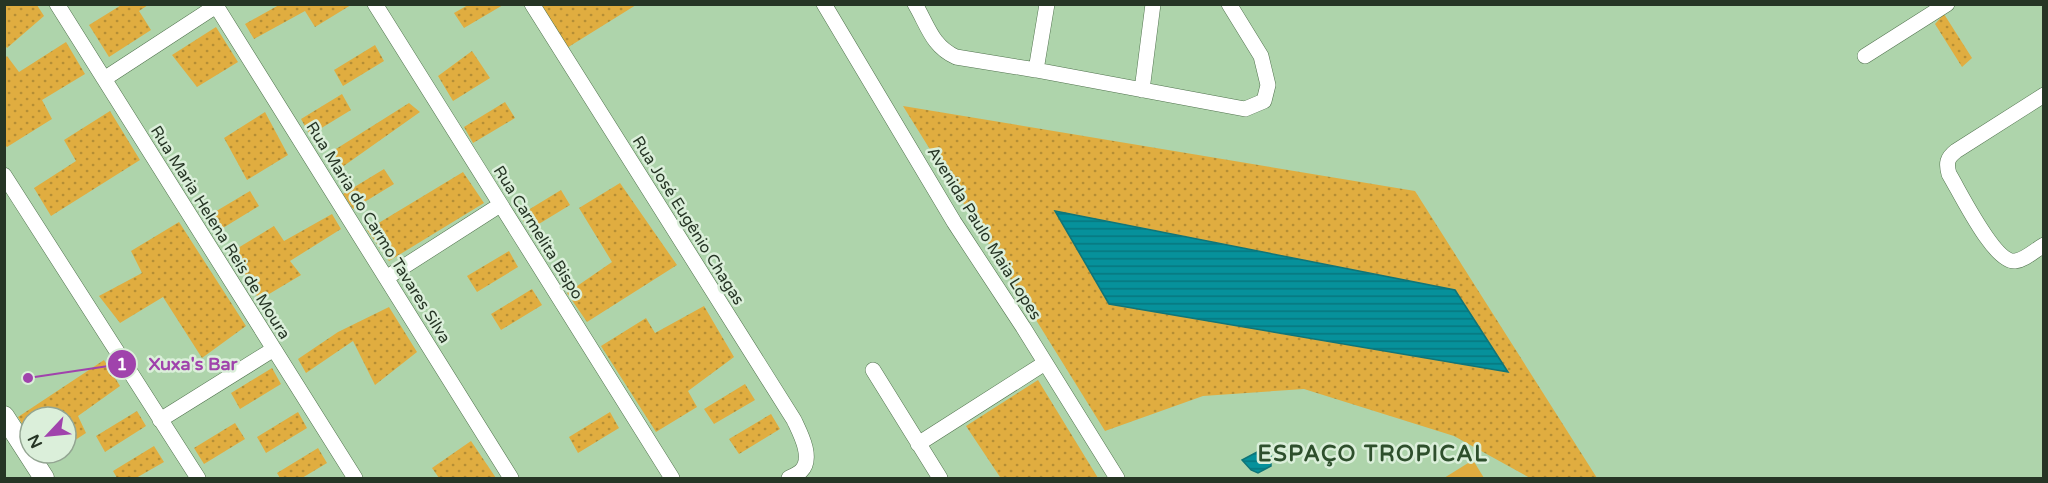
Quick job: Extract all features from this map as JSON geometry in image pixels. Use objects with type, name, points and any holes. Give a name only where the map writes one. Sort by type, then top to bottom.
[{"type":"street","name":"Rua Maria Helena Reis de Moura","points":[[57,4],[355,478]]},
{"type":"street","name":"Rua José Eugênio Chagas","points":[[532,4],[794,420],[802,438],[807,460],[802,470],[789,478]]},
{"type":"street","name":"Avenida Paulo Maia Lopes","points":[[824,4],[954,222],[1117,478]]},
{"type":"street","points":[[1036,69],[1047,4]]},
{"type":"street","points":[[1142,90],[1153,4]]},
{"type":"street","points":[[918,6],[938,45],[944,52],[956,57],[1036,69],[1245,109],[1264,101],[1268,85],[1261,56],[1229,4]]},
{"type":"street","points":[[1865,56],[1947,4]]},
{"type":"street","points":[[104,79],[216,5]]},
{"type":"street","name":"Rua Maria do Carmo Tavares Silva","points":[[216,5],[512,478]]},
{"type":"street","name":"Rua Carmelita Bispo","points":[[377,5],[672,478]]},
{"type":"street","points":[[2043,95],[1956,151],[1949,157],[1946,164],[1949,174],[1992,247],[2004,258],[2013,261],[2021,259],[2043,245]]},
{"type":"street","points":[[4,175],[198,478]]},
{"type":"street","points":[[386,278],[501,205]]},
{"type":"street","points":[[160,420],[274,349]]},
{"type":"street","points":[[918,444],[1045,363]]},
{"type":"street","points":[[873,370],[940,478]]},
{"type":"street","points":[[4,416],[44,478]]},
{"type":"shaded area","points":[[123,4],[148,5],[139,11],[151,30],[109,57],[89,25]]},
{"type":"shaded area","points":[[4,5],[37,5],[44,16],[7,48],[4,44]]},
{"type":"shaded area","points":[[279,5],[351,5],[315,27],[305,11],[254,39],[245,24]]},
{"type":"shaded area","points":[[468,5],[503,5],[464,28],[454,13]]},
{"type":"shaded area","points":[[532,5],[636,5],[562,51]]},
{"type":"shaded area","points":[[1944,14],[1972,58],[1962,67],[1935,24]]},
{"type":"shaded area","points":[[216,27],[238,62],[197,87],[172,55]]},
{"type":"shaded area","points":[[66,42],[85,74],[42,100],[52,119],[7,147],[4,144],[5,58],[7,56],[19,72]]},
{"type":"shaded area","points":[[375,45],[384,61],[343,86],[334,70]]},
{"type":"shaded area","points":[[472,51],[490,78],[453,101],[438,76]]},
{"type":"shaded area","points":[[342,94],[351,110],[310,135],[301,119]]},
{"type":"shaded area","points":[[505,102],[515,118],[473,143],[464,127]]},
{"type":"shaded area","points":[[409,103],[420,112],[338,170],[328,154]]},
{"type":"shaded area","points":[[903,106],[1415,191],[1597,478],[1530,478],[1454,436],[1304,389],[1203,396],[1105,431]]},
{"type":"shaded area","points":[[110,111],[140,160],[51,216],[34,188],[76,161],[64,140]]},
{"type":"shaded area","points":[[265,112],[288,155],[247,180],[224,138]]},
{"type":"shaded area","points":[[384,169],[394,184],[353,209],[343,194]]},
{"type":"shaded area","points":[[463,172],[484,203],[389,261],[367,230]]},
{"type":"shaded area","points":[[620,183],[677,265],[587,322],[567,293],[612,262],[579,208]]},
{"type":"shaded area","points":[[561,190],[570,205],[529,230],[520,215]]},
{"type":"shaded area","points":[[250,191],[259,206],[218,231],[208,216]]},
{"type":"shaded area","points":[[332,214],[341,229],[290,261],[301,275],[259,300],[233,251],[274,226],[284,241]]},
{"type":"shaded area","points":[[179,222],[246,326],[202,358],[163,297],[120,323],[99,296],[142,273],[131,251]]},
{"type":"shaded area","points":[[509,251],[518,267],[477,292],[467,276]]},
{"type":"shaded area","points":[[532,289],[542,305],[501,330],[491,314]]},
{"type":"shaded area","points":[[704,306],[734,357],[688,391],[697,407],[656,432],[601,346],[646,318],[655,333]]},
{"type":"shaded area","points":[[389,307],[417,352],[375,385],[353,341],[306,373],[298,359],[338,332]]},
{"type":"shaded area","points":[[104,360],[120,386],[78,416],[78,405],[36,405]]},
{"type":"shaded area","points":[[272,368],[281,384],[240,409],[231,393]]},
{"type":"shaded area","points":[[1038,380],[1098,478],[999,478],[966,426]]},
{"type":"shaded area","points":[[745,384],[755,400],[714,424],[704,409]]},
{"type":"shaded area","points":[[137,411],[146,426],[105,452],[96,436]]},
{"type":"shaded area","points":[[298,412],[307,428],[266,453],[257,437]]},
{"type":"shaded area","points":[[610,412],[619,428],[578,453],[569,437]]},
{"type":"shaded area","points":[[771,414],[780,429],[739,454],[729,439]]},
{"type":"shaded area","points":[[78,416],[86,433],[78,438]]},
{"type":"shaded area","points":[[235,423],[245,439],[204,464],[194,448]]},
{"type":"shaded area","points":[[471,441],[496,478],[439,478],[432,468]]},
{"type":"shaded area","points":[[154,446],[164,462],[136,478],[117,478],[113,471]]},
{"type":"shaded area","points":[[318,448],[327,463],[302,478],[280,478],[277,473]]},
{"type":"shaded area","points":[[1473,460],[1484,478],[1444,478]]},
{"type":"water","points":[[1055,211],[1455,290],[1508,372],[1109,304]]},
{"type":"water","points":[[1257,452],[1271,453],[1271,466],[1258,473],[1251,470],[1242,460]]},
{"type":"place","name":"Xuxa's Bar","points":[[28,378]]},
{"type":"district","name":"ESPAÇO TROPICAL","points":[[1373,453]]}]
